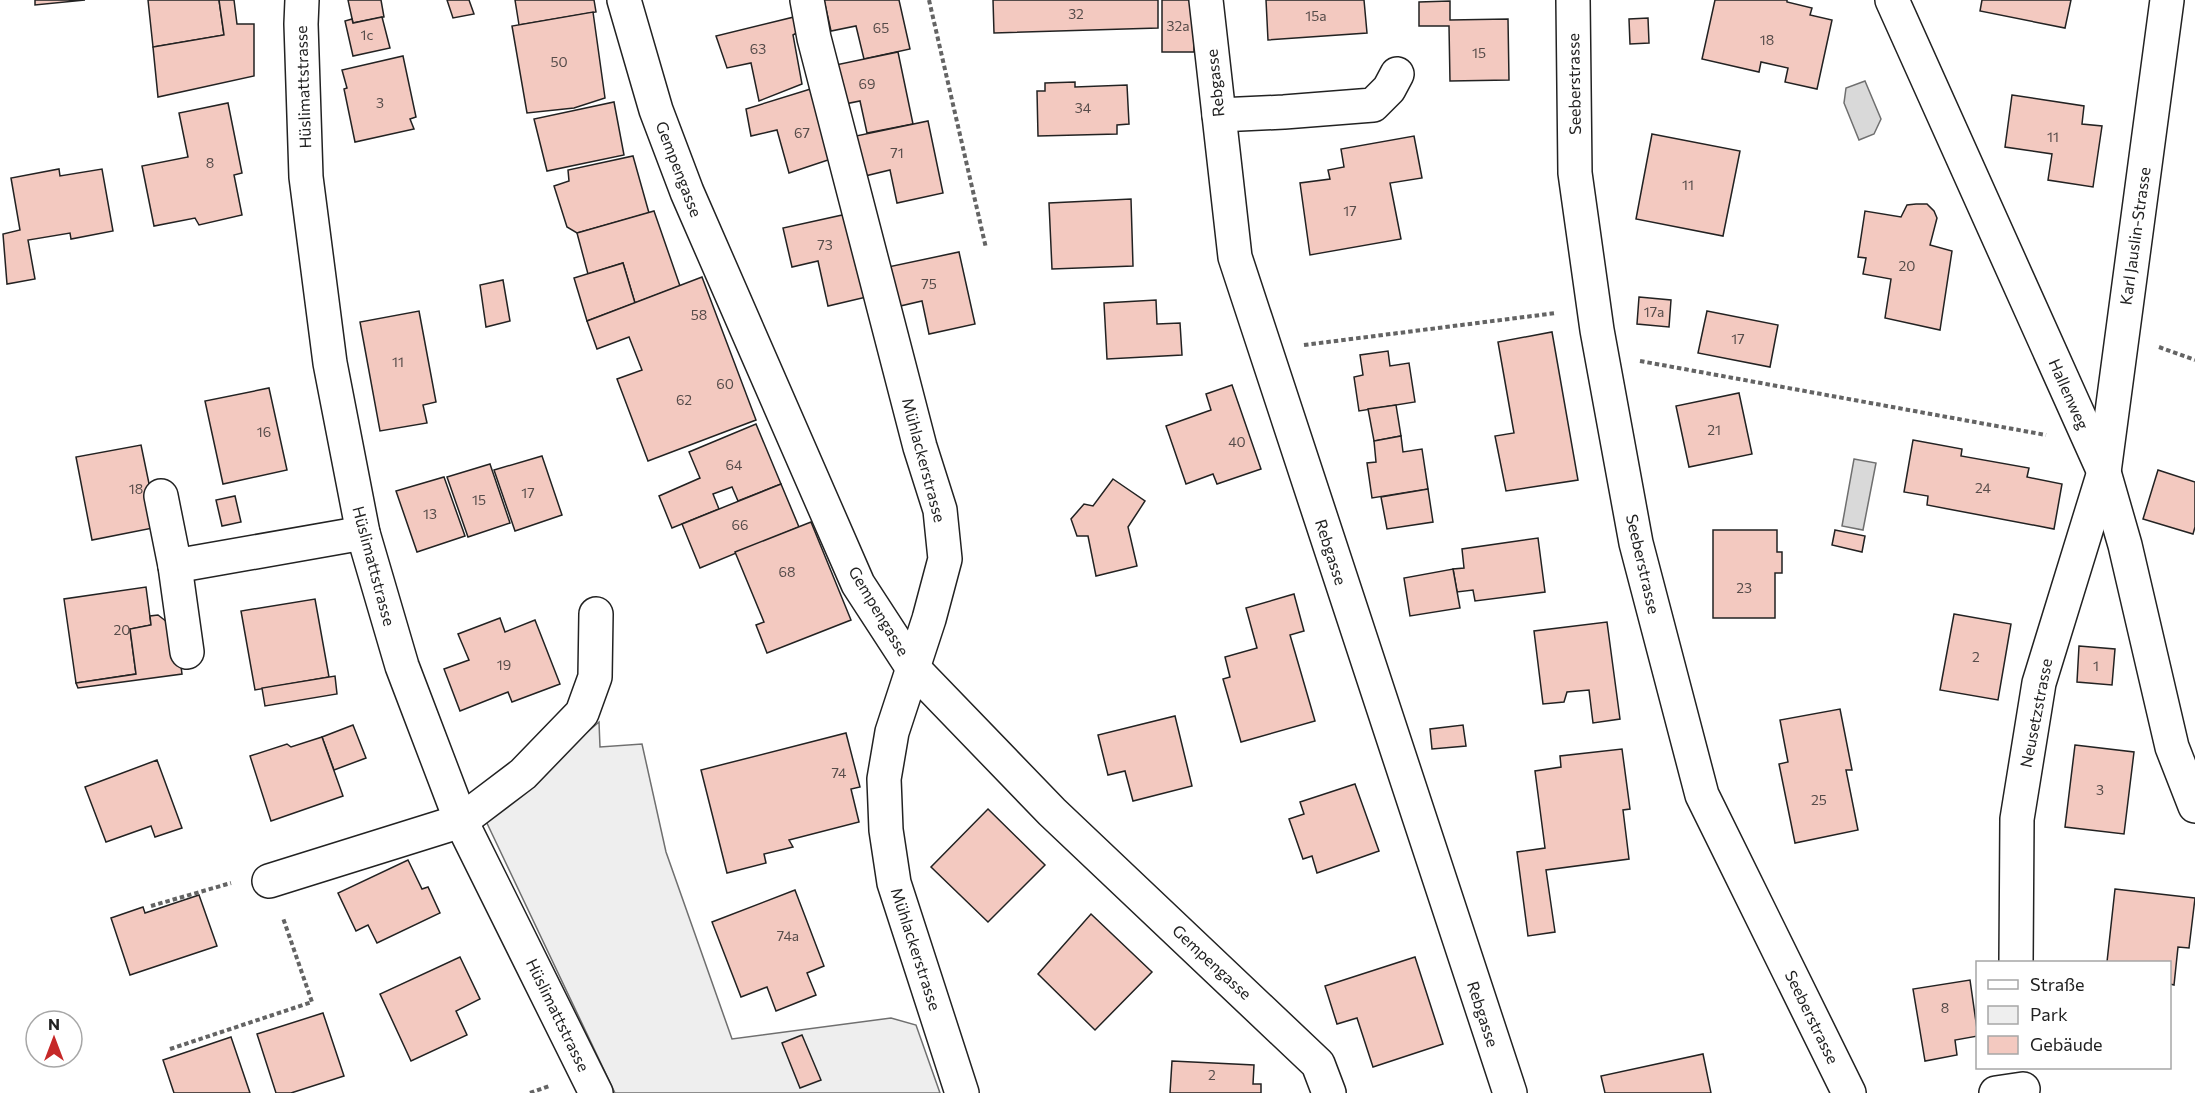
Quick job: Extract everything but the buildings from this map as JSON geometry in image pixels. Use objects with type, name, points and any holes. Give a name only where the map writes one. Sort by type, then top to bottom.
[{"type":"street","name":"Hüslimattstrasse","points":[[302,0],[306,177],[330,363],[363,534],[402,666],[461,821],[596,1093]]},
{"type":"street","name":"Gempengasse","points":[[624,0],[656,110],[687,192],[858,584],[912,667],[1052,812],[1318,1064],[1329,1093]]},
{"type":"street","name":"Mühlackerstrasse","points":[[807,0],[814,38],[917,435],[940,510],[945,559],[929,619],[892,732],[884,779],[886,830],[894,883],[962,1093]]},
{"type":"street","name":"Rebgasse","points":[[1206,0],[1235,257],[1510,1093]]},
{"type":"street","name":"Seeberstrasse","points":[[1573,0],[1575,173],[1593,308],[1636,543],[1702,795],[1849,1093]]},
{"type":"street","name":"Hallenweg","points":[[1892,0],[2097,458],[2125,545],[2172,747],[2195,806]]},
{"type":"street","name":"Karl Jauslin-Strasse","points":[[2097,458],[2167,0]]},
{"type":"street","points":[[1219,115],[1373,105],[1389,89],[1396,74]]},
{"type":"street","name":"Neusetzstrasse","points":[[2016,961],[2017,819],[2038,683],[2097,458]]},
{"type":"street","points":[[161,496],[175,566],[187,652]]},
{"type":"street","points":[[175,566],[363,534]]},
{"type":"street","points":[[270,881],[461,821],[523,774],[582,713],[595,677],[596,614]]},
{"type":"path","points":[[929,0],[986,248]]},
{"type":"path","points":[[1265,350],[1593,308]]},
{"type":"path","points":[[1601,353],[2097,458]]},
{"type":"path","points":[[151,906],[265,874],[270,881],[312,1002],[170,1049]]},
{"type":"green space","points":[[599,722],[600,747],[642,744],[666,852],[732,1039],[891,1018],[916,1025],[940,1093],[615,1093],[485,819]]},
{"type":"shaded area","points":[[1865,81],[1881,119],[1874,134],[1859,140],[1844,103],[1846,88]]},
{"type":"shaded area","points":[[1854,459],[1876,463],[1863,530],[1842,526]]}]
